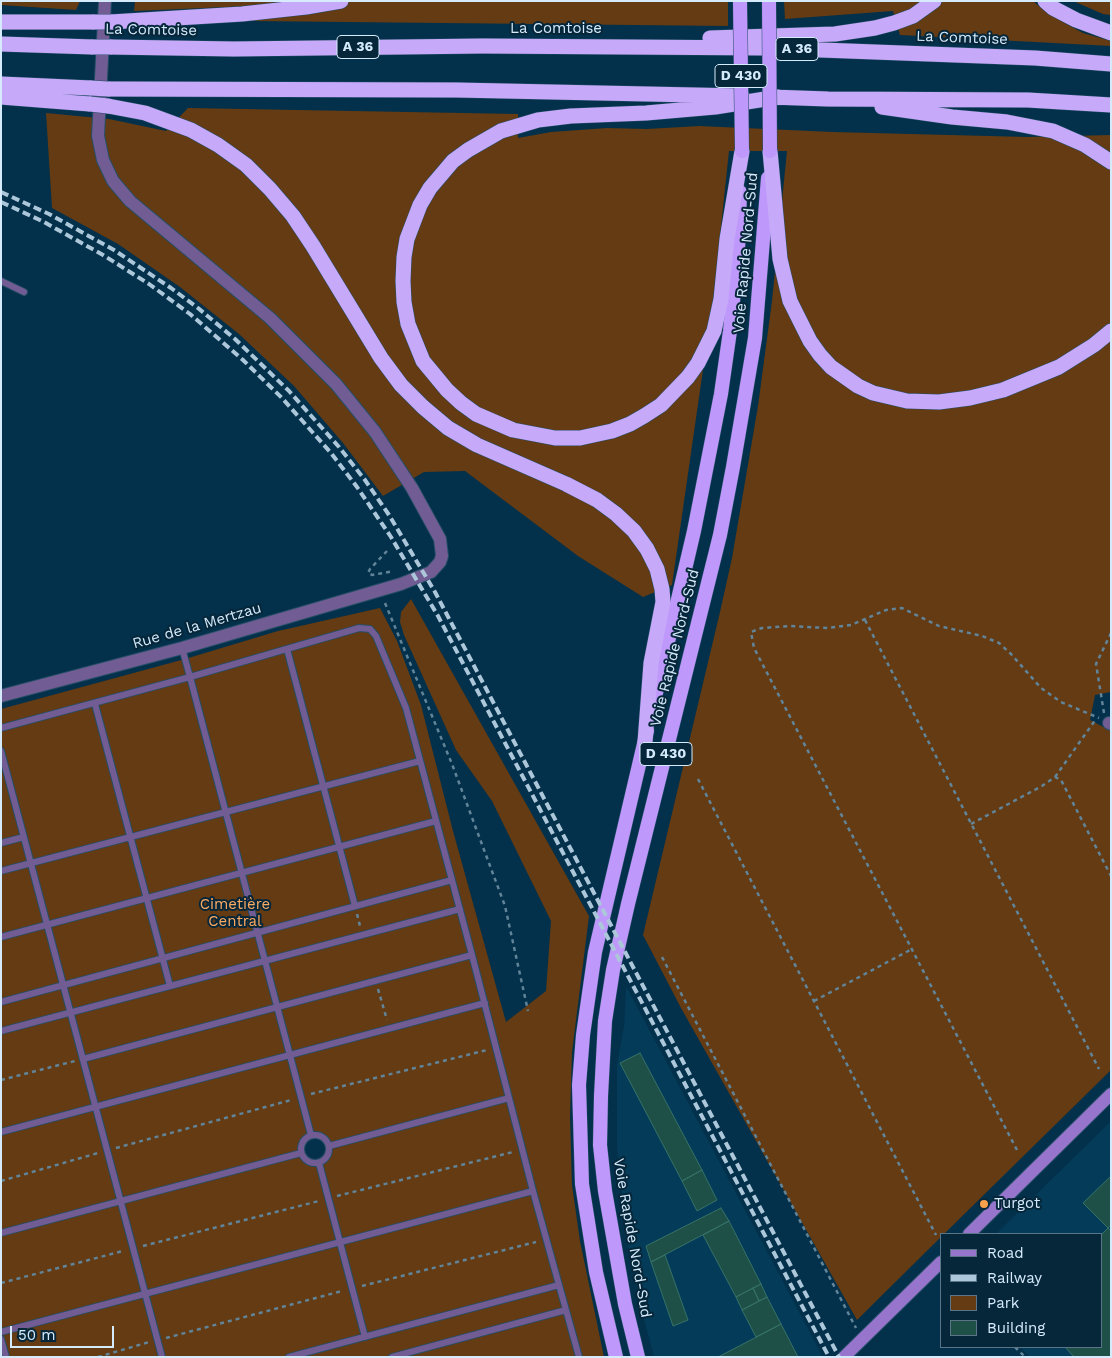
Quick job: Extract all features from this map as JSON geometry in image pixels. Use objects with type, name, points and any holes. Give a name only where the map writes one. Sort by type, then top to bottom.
[{"type":"highway","points":[[1,22],[111,22],[242,14],[341,1]]},
{"type":"highway","name":"Voie Rapide Nord-Sud","points":[[616,1357],[596,1272],[582,1184],[580,1084],[585,1025],[595,952],[696,522],[721,394],[738,251],[742,151],[740,1]]},
{"type":"highway","name":"Voie Rapide Nord-Sud","points":[[638,1357],[625,1304],[600,1145],[605,1022],[613,970],[628,904],[713,563],[734,467],[755,338],[770,151],[769,1]]},
{"type":"highway","points":[[483,46],[835,34],[894,23],[913,16],[934,1]]},
{"type":"highway","points":[[1045,1],[1053,8],[1076,20],[1111,33]]},
{"type":"highway","name":"La Comtoise","points":[[1,44],[67,48],[234,49],[483,46],[768,48],[1035,58],[1111,64]]},
{"type":"highway","points":[[1,84],[108,89],[448,90],[828,99],[1028,100],[1111,105]]},
{"type":"highway","points":[[1,97],[90,104],[134,110],[191,130],[218,145],[246,165],[293,216],[314,246],[380,358],[423,407],[448,428],[477,445],[566,484],[596,500],[616,514],[634,531],[647,549],[657,570],[663,602],[651,663],[645,742]]},
{"type":"highway","points":[[742,151],[721,299],[714,331],[688,378],[661,405],[630,424],[612,431],[580,438],[555,438],[513,430],[476,414],[447,390],[423,360],[414,343],[404,302],[403,273],[407,239],[420,205],[430,188],[453,161],[501,131],[538,120],[570,116],[646,113],[715,107],[778,97]]},
{"type":"highway","points":[[828,99],[1036,127],[1053,131],[1086,145],[1111,162]]},
{"type":"highway","points":[[770,151],[780,260],[790,301],[810,341],[820,355],[831,367],[858,386],[888,398],[907,401],[939,402],[970,398],[1003,390],[1059,367],[1094,345],[1111,331]]},
{"type":"main road","points":[[970,1233],[1111,1094]]},
{"type":"main road","points":[[844,1357],[940,1263]]},
{"type":"street","name":"Rue de la Mertzau","points":[[1,696],[182,648],[401,584],[431,572],[440,562],[442,548],[435,529],[412,488],[376,432],[336,384],[270,318],[130,201],[107,170],[102,160],[98,136],[105,1]]},
{"type":"lane","points":[[1,281],[24,292]]},
{"type":"lane","points":[[1,728],[95,704],[359,628],[370,629],[376,636],[406,708],[533,1191],[579,1357]]},
{"type":"lane","points":[[182,648],[311,1135]]},
{"type":"lane","points":[[287,649],[355,906]]},
{"type":"lane","points":[[95,704],[170,986]]},
{"type":"lane","points":[[1,751],[162,1357]]},
{"type":"lane","points":[[1,871],[420,761]]},
{"type":"lane","points":[[1,937],[436,821]]},
{"type":"lane","points":[[1,843],[24,837]]},
{"type":"lane","points":[[1,1002],[452,880]]},
{"type":"lane","points":[[1,1031],[460,909]]},
{"type":"lane","points":[[83,1058],[472,955]]},
{"type":"lane","points":[[1,1132],[485,1003]]},
{"type":"lane","points":[[329,1146],[509,1098]]},
{"type":"lane","points":[[318,1134],[325,1138],[329,1146],[329,1153],[319,1163],[311,1163],[305,1160],[301,1153],[300,1146],[304,1139],[311,1135],[318,1134]]},
{"type":"lane","points":[[1,1232],[301,1153]]},
{"type":"lane","points":[[319,1163],[365,1337]]},
{"type":"lane","points":[[1,1332],[533,1191]]},
{"type":"lane","points":[[289,1357],[559,1285]]},
{"type":"lane","points":[[392,1357],[566,1310]]},
{"type":"lane","points":[[1,1339],[6,1357]]},
{"type":"path","points":[[370,568],[387,551]]},
{"type":"path","points":[[380,590],[452,764],[504,906],[528,1011]]},
{"type":"path","points":[[1016,1150],[754,648],[750,632],[762,628],[791,626],[826,628],[851,625],[886,610],[902,608],[939,626],[982,636],[999,643],[1041,688],[1061,702],[1107,723]]},
{"type":"path","points":[[865,620],[1099,1069]]},
{"type":"path","points":[[1107,723],[1096,664],[1111,633]]},
{"type":"path","points":[[971,824],[1042,786],[1055,777],[1096,718]]},
{"type":"path","points":[[1055,777],[1061,780],[1111,876]]},
{"type":"path","points":[[698,779],[936,1235]]},
{"type":"path","points":[[355,906],[363,935]]},
{"type":"path","points":[[814,1001],[912,949]]},
{"type":"path","points":[[662,957],[861,1340]]},
{"type":"path","points":[[375,980],[389,1029]]},
{"type":"path","points":[[1,1181],[301,1097],[496,1048]]},
{"type":"path","points":[[1,1080],[83,1058]]},
{"type":"path","points":[[1,1283],[328,1198],[523,1150]]},
{"type":"path","points":[[98,1357],[352,1288],[546,1239]]},
{"type":"path","points":[[1016,1348],[1025,1357]]},
{"type":"shaded area","points":[[626,986],[823,1357],[654,1357],[643,1316],[626,1235],[617,1148],[617,1065],[624,1026]]},
{"type":"shaded area","points":[[1111,1121],[1111,1357],[1030,1357],[1021,1348],[1102,1348],[1102,1233],[997,1233]]},
{"type":"green space","points":[[1,1],[80,1],[76,10],[1,5]]},
{"type":"green space","points":[[135,1],[728,1],[728,26],[250,21],[251,6],[134,11]]},
{"type":"green space","points":[[784,1],[1033,1],[1048,14],[1083,33],[1111,41],[1111,46],[900,35],[893,11],[785,19]]},
{"type":"green space","points":[[1073,1],[1111,1],[1111,15],[1103,14]]},
{"type":"green space","points":[[188,108],[518,114],[518,138],[551,132],[607,128],[647,129],[699,126],[833,132],[1028,137],[1111,135],[1111,692],[1095,695],[1090,720],[1111,731],[1111,1070],[945,1233],[940,1233],[940,1238],[857,1320],[681,1008],[643,935],[732,558],[758,406],[772,301],[787,151],[729,151],[714,293],[672,585],[643,597],[578,556],[465,471],[424,472],[383,496],[343,443],[294,386],[239,334],[180,287],[118,244],[52,208],[46,113],[109,119],[166,131]]},
{"type":"green space","name":"Cimetière Central","points":[[411,599],[589,916],[572,1052],[570,1116],[572,1185],[580,1241],[604,1357],[1,1357],[1,709],[185,659],[278,631],[380,608],[397,641],[421,705],[453,831],[506,1022],[546,991],[551,921],[492,801],[456,750],[404,635],[400,622],[401,612]],"holes":[[[318,1134],[325,1139],[329,1146],[329,1153],[325,1159],[319,1163],[305,1160],[300,1146],[304,1139]]]},
{"type":"building","points":[[640,1053],[702,1170],[682,1181],[620,1063]]},
{"type":"building","points":[[702,1170],[717,1200],[697,1211],[682,1181]]},
{"type":"building","points":[[1111,1176],[1111,1225],[1108,1228],[1083,1203]]},
{"type":"building","points":[[721,1208],[729,1221],[651,1262],[646,1246]]},
{"type":"building","points":[[729,1221],[761,1284],[736,1297],[703,1235]]},
{"type":"building","points":[[1108,1228],[1111,1231],[1111,1357],[1074,1357],[1066,1348],[1102,1348],[1102,1234]]},
{"type":"building","points":[[665,1255],[688,1320],[673,1326],[651,1262]]},
{"type":"building","points":[[761,1284],[767,1297],[759,1301],[753,1288]]},
{"type":"building","points":[[753,1288],[759,1301],[742,1310],[736,1297]]},
{"type":"building","points":[[767,1297],[781,1324],[756,1337],[742,1310]]},
{"type":"building","points":[[781,1324],[798,1357],[718,1357],[772,1329]]},
{"type":"railway","points":[[1,192],[49,214],[114,250],[198,308],[235,339],[289,391],[339,447],[365,480],[389,515],[435,592],[839,1357]]},
{"type":"railway","points":[[1,202],[44,222],[103,255],[149,284],[190,314],[243,360],[282,398],[331,453],[357,487],[391,537],[438,616],[829,1357]]},
{"type":"place","name":"Turgot","points":[[984,1204]]}]
